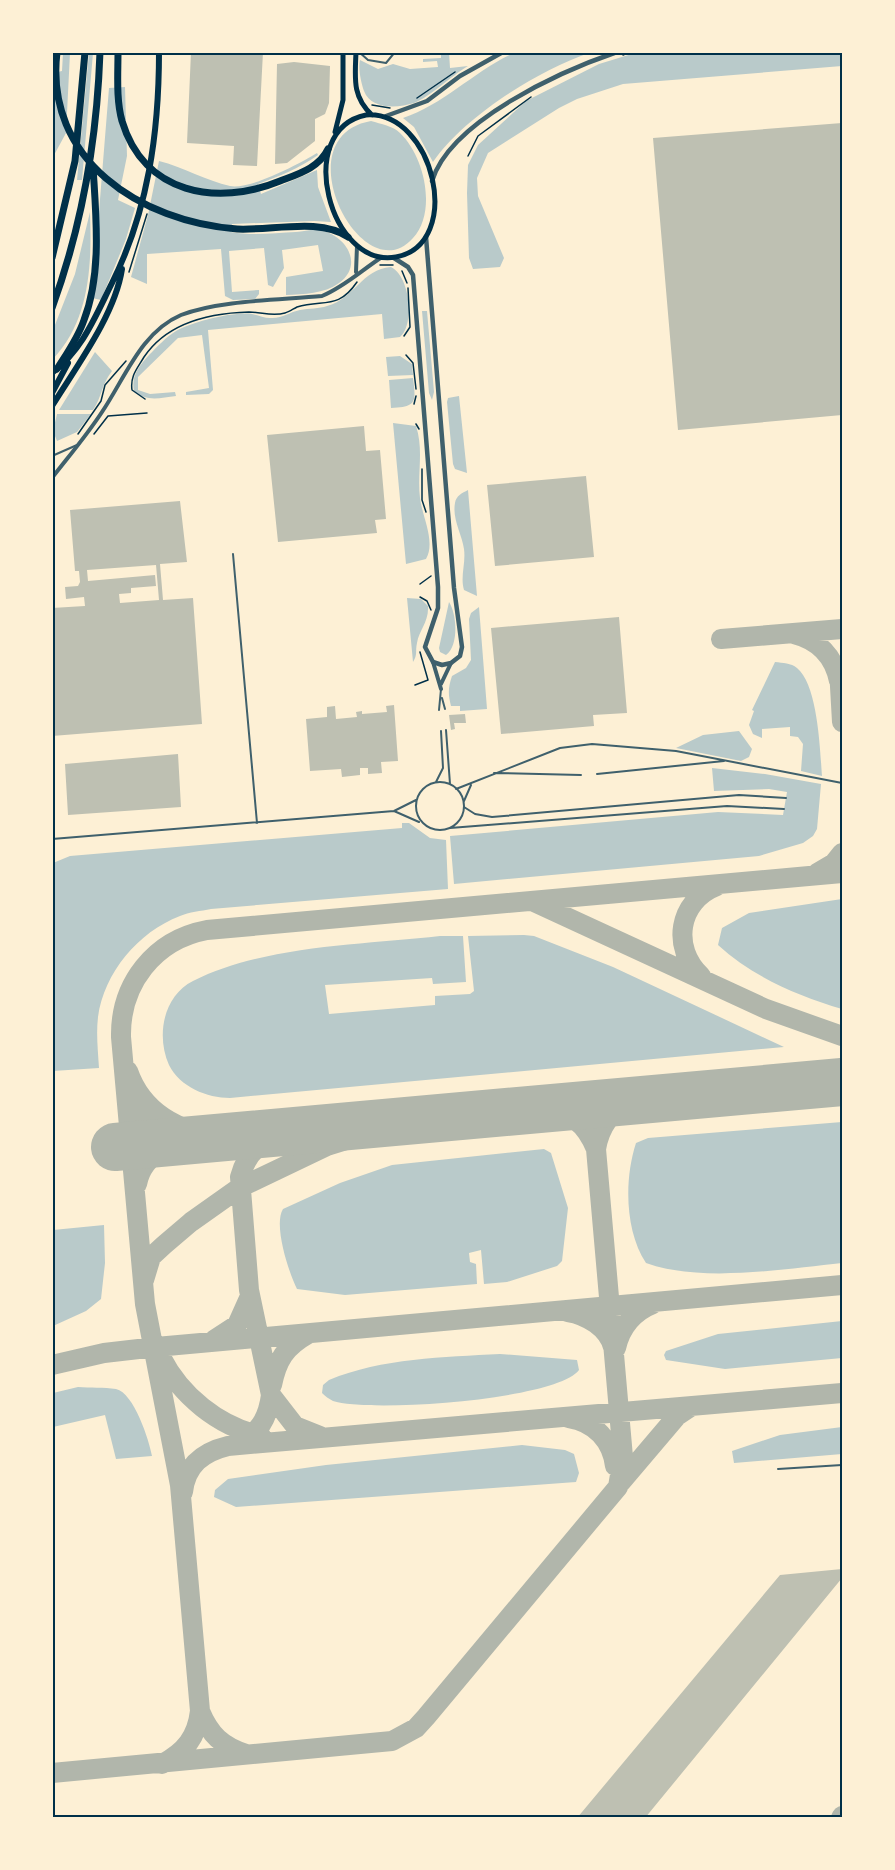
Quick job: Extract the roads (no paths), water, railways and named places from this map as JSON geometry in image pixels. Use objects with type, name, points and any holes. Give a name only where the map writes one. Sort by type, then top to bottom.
[{"type":"highway","points":[[57,52],[56,86],[62,115],[77,147],[100,174],[130,196],[166,214],[197,223],[238,229],[324,226],[348,237]]},
{"type":"highway","points":[[52,258],[75,160],[84,52]]},
{"type":"highway","points":[[55,371],[81,328],[92,292],[96,217],[92,155],[100,52]]},
{"type":"highway","points":[[118,52],[119,106],[132,144],[144,160],[163,176],[179,185],[204,194],[237,194],[276,183],[312,167],[322,160],[328,149]]},
{"type":"highway","points":[[52,308],[71,249],[92,155]]},
{"type":"main road","points":[[52,406],[108,309],[118,285],[122,265],[141,208],[152,157],[158,103],[159,52]]},
{"type":"main road","points":[[331,141],[348,122],[372,115],[386,116],[410,132],[423,154],[432,181],[434,215],[426,237],[410,252],[393,257],[371,255],[348,237],[337,218],[329,193],[326,169],[328,149],[343,100],[344,52]]},
{"type":"main road","points":[[357,52],[356,92],[362,104],[372,115]]},
{"type":"main road","points":[[52,393],[69,360],[87,335],[122,265]]},
{"type":"main road","points":[[55,371],[69,360]]},
{"type":"street","points":[[386,116],[427,101],[460,76],[503,52]]},
{"type":"street","points":[[432,181],[441,160],[451,148],[501,107],[569,70],[618,54]]},
{"type":"street","points":[[426,237],[454,588],[462,647],[460,656],[452,663],[441,686]]},
{"type":"street","points":[[356,273],[357,246]]},
{"type":"street","points":[[52,478],[102,412],[142,347],[160,328],[180,315],[201,309],[322,296],[340,288],[356,273],[382,257]]},
{"type":"street","points":[[393,257],[408,267],[413,275],[438,588],[438,608],[425,647],[441,686]]},
{"type":"street","points":[[433,662],[442,665],[452,663]]},
{"type":"lane","points":[[357,52],[369,60],[386,63],[395,52]]},
{"type":"lane","points":[[52,456],[78,444]]},
{"type":"lane","points":[[233,554],[257,823]]},
{"type":"lane","points":[[439,710],[441,686]]},
{"type":"lane","points":[[441,695],[445,709]]},
{"type":"lane","points":[[436,782],[444,768],[441,730]]},
{"type":"lane","points":[[446,730],[450,784]]},
{"type":"lane","points":[[456,789],[560,748],[592,744],[676,751],[843,783]]},
{"type":"lane","points":[[597,774],[726,761]]},
{"type":"lane","points":[[491,774],[581,776]]},
{"type":"lane","points":[[422,823],[416,812],[416,800],[423,788],[436,782],[450,784],[464,801]]},
{"type":"lane","points":[[450,828],[460,820],[464,801],[473,783]]},
{"type":"lane","points":[[464,807],[475,814],[492,817],[740,795],[786,798]]},
{"type":"lane","points":[[52,839],[394,811],[416,800]]},
{"type":"lane","points":[[394,811],[435,830],[727,806],[784,809]]},
{"type":"lane","points":[[778,1469],[843,1463]]}]
